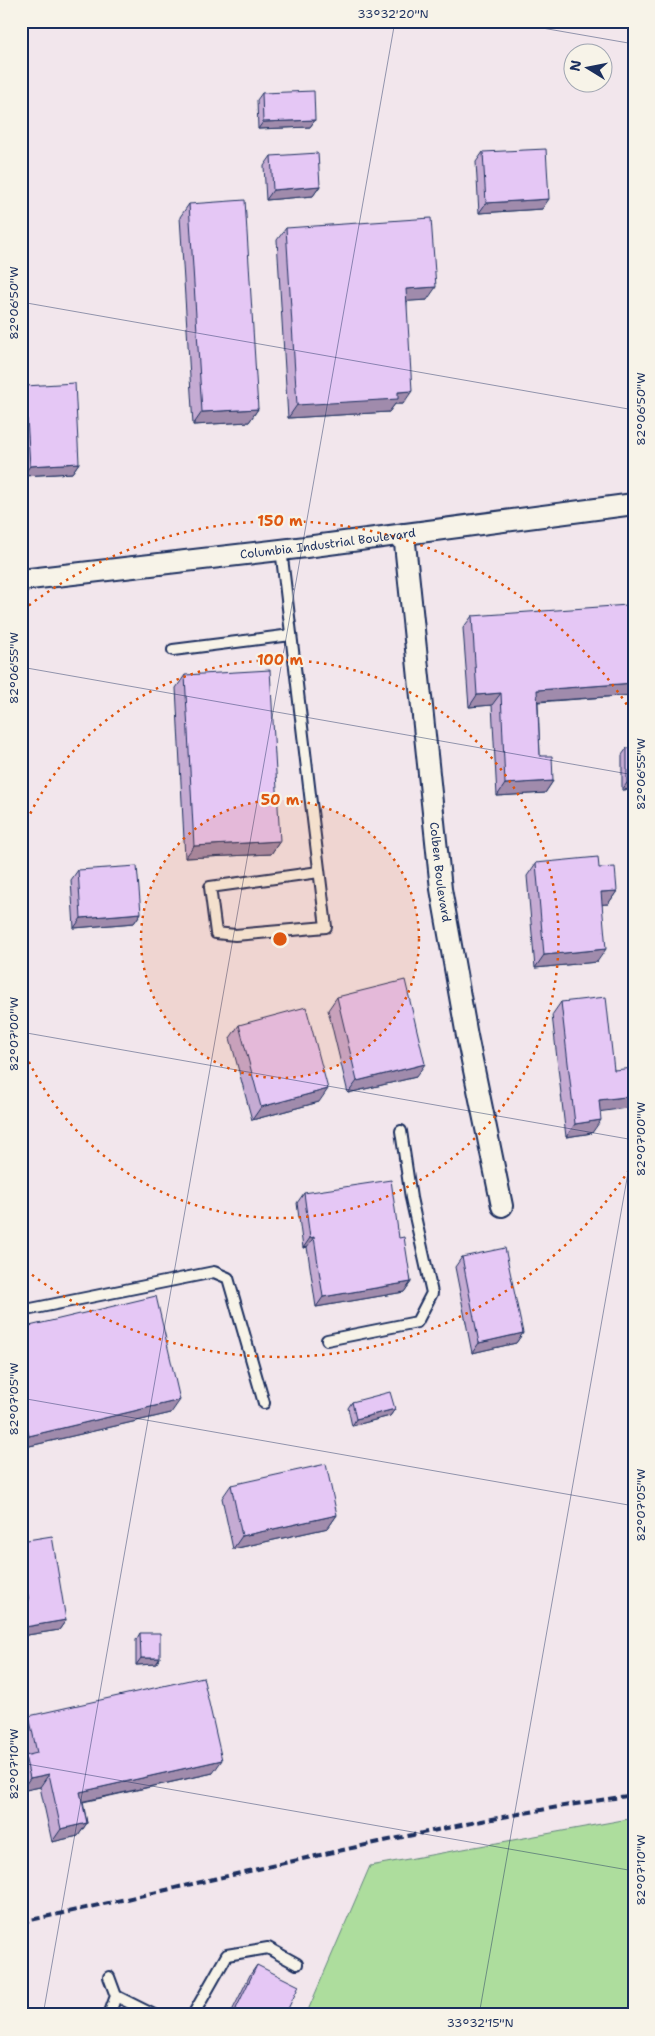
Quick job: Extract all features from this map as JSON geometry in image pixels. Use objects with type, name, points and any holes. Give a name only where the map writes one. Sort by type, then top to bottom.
[{"type":"street","name":"Columbia Industrial Boulevard","points":[[21,580],[634,504]]},
{"type":"street","name":"Colben Boulevard","points":[[404,534],[441,889],[466,1036],[502,1206]]},
{"type":"lane","points":[[281,549],[326,927],[235,935],[216,933],[210,887],[319,872]]},
{"type":"lane","points":[[173,650],[291,635]]},
{"type":"lane","points":[[327,1340],[417,1322],[432,1293],[411,1198],[401,1131]]},
{"type":"lane","points":[[21,1311],[214,1272],[228,1278],[264,1403]]},
{"type":"lane","points":[[193,2015],[227,1955],[268,1948],[297,1964]]},
{"type":"lane","points":[[109,1978],[116,1996],[109,2015]]},
{"type":"lane","points":[[116,1996],[154,2015]]},
{"type":"green space","points":[[634,1818],[634,2015],[306,2015],[370,1866]]},
{"type":"building","points":[[314,91],[315,120],[263,122],[262,93]]},
{"type":"building","points":[[546,149],[549,199],[486,203],[483,152]]},
{"type":"building","points":[[318,153],[320,186],[273,190],[271,156]]},
{"type":"building","points":[[245,200],[258,409],[202,412],[189,204]]},
{"type":"building","points":[[431,218],[436,287],[406,289],[412,391],[398,392],[398,399],[297,405],[286,228]]},
{"type":"building","points":[[75,383],[79,463],[30,466],[25,386]]},
{"type":"building","points":[[628,605],[631,637],[634,637],[634,683],[537,690],[540,756],[552,756],[553,781],[505,784],[501,693],[477,695],[472,616]]},
{"type":"building","points":[[270,670],[280,841],[194,846],[185,675]]},
{"type":"building","points":[[627,748],[634,748],[634,783],[627,783]]},
{"type":"building","points":[[598,857],[599,868],[615,867],[617,891],[601,892],[606,949],[544,955],[536,863]]},
{"type":"building","points":[[137,866],[141,913],[81,918],[78,870]]},
{"type":"building","points":[[405,980],[425,1064],[357,1081],[337,997]]},
{"type":"building","points":[[606,997],[614,1070],[634,1068],[634,1096],[599,1100],[601,1120],[575,1124],[561,1002]]},
{"type":"building","points":[[306,1007],[328,1089],[261,1107],[239,1025]]},
{"type":"building","points":[[391,1180],[399,1238],[404,1237],[411,1282],[323,1297],[314,1237],[310,1238],[304,1193]]},
{"type":"building","points":[[505,1248],[523,1333],[479,1343],[462,1257]]},
{"type":"building","points":[[156,1296],[180,1400],[29,1436],[21,1401],[21,1328]]},
{"type":"building","points":[[390,1392],[395,1409],[356,1419],[352,1402]]},
{"type":"building","points":[[326,1464],[337,1515],[242,1536],[231,1485]]},
{"type":"building","points":[[52,1536],[66,1620],[25,1627],[21,1602],[29,1601],[21,1559],[21,1541]]},
{"type":"building","points":[[140,1633],[160,1633],[160,1658],[141,1658]]},
{"type":"building","points":[[203,1677],[222,1760],[80,1792],[87,1823],[61,1829],[49,1774],[30,1778],[25,1756],[37,1753],[29,1716]]},
{"type":"building","points":[[257,1965],[299,1986],[285,2015],[233,2015]]},
{"type":"railway","points":[[21,1922],[480,1821],[634,1795]]}]
